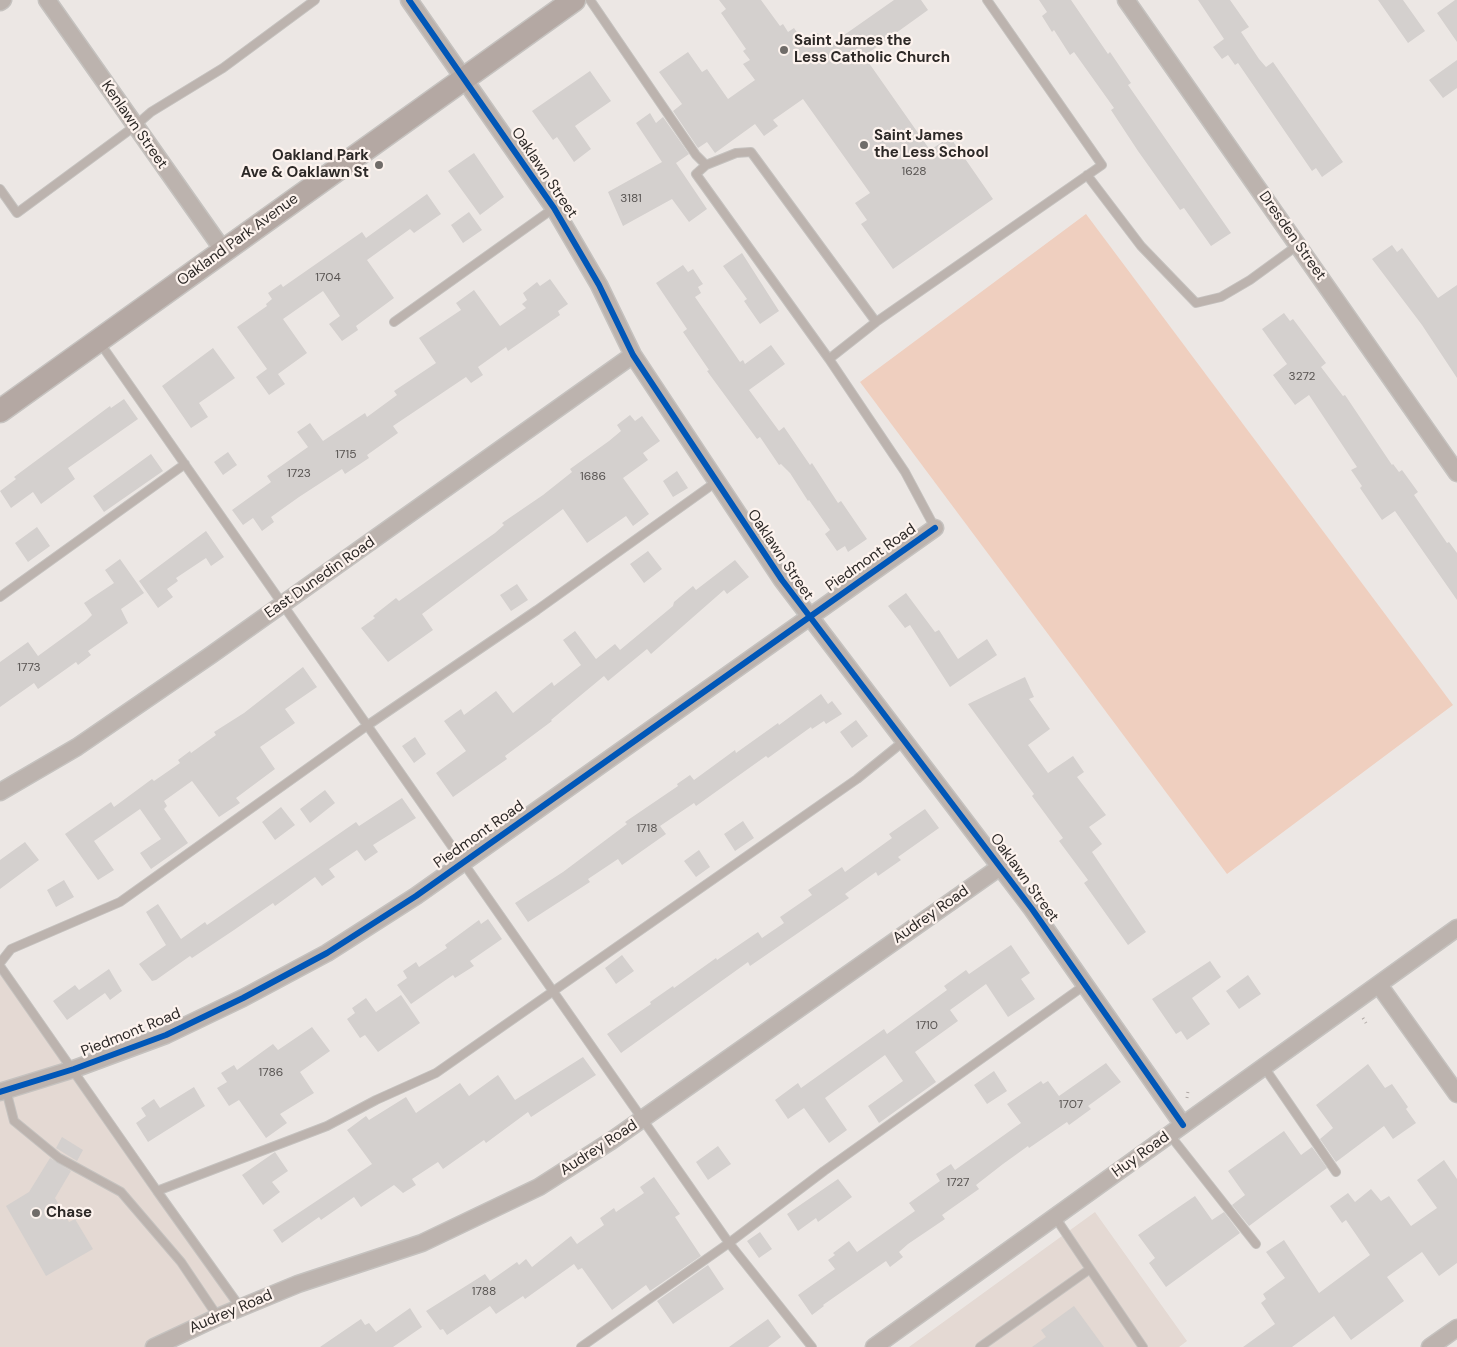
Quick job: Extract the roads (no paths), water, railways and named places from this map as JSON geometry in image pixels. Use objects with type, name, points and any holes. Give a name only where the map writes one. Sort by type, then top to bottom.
[{"type":"main road","name":"Oakland Park Avenue","points":[[0,411],[574,0]]},
{"type":"street","name":"Kenlawn Street","points":[[47,0],[223,250]]},
{"type":"street","name":"Oaklawn Street","points":[[409,0],[554,208],[598,285],[633,355],[716,482],[808,617],[1000,867],[1183,1125]]},
{"type":"street","name":"Dresden Street","points":[[1126,0],[1457,473]]},
{"type":"street","name":"East Dunedin Road","points":[[0,792],[76,747],[284,604],[633,355]]},
{"type":"street","name":"Piedmont Road","points":[[3,1091],[74,1069],[166,1035],[310,962],[408,901],[935,528]]},
{"type":"street","name":"Audrey Road","points":[[154,1347],[240,1307],[298,1284],[422,1243],[478,1218],[538,1187],[643,1119],[1000,867]]},
{"type":"street","name":"Huy Road","points":[[874,1347],[1457,928]]},
{"type":"street","points":[[1379,985],[1457,1094]]},
{"type":"street","points":[[1430,1347],[1457,1328]]},
{"type":"lane","points":[[0,189],[17,213],[135,126],[151,112],[223,68],[315,0]]},
{"type":"lane","points":[[590,0],[696,155],[706,165]]},
{"type":"lane","points":[[829,359],[876,322],[1102,165],[987,0]]},
{"type":"lane","points":[[876,322],[751,152],[736,153],[706,165],[696,174],[829,359],[905,472],[935,528]]},
{"type":"lane","points":[[1087,175],[1141,246],[1196,303],[1221,297],[1250,280],[1298,245]]},
{"type":"lane","points":[[394,322],[554,208]]},
{"type":"lane","points":[[98,340],[464,861],[729,1243],[812,1347]]},
{"type":"lane","points":[[0,597],[184,464]]},
{"type":"lane","points":[[240,1307],[0,965],[11,949],[120,902],[368,725],[537,610],[716,482]]},
{"type":"lane","points":[[158,1191],[327,1126],[376,1100],[436,1073],[857,779],[904,741]]},
{"type":"lane","points":[[581,1347],[729,1243],[824,1171],[1085,985]]},
{"type":"lane","points":[[1264,1067],[1336,1172]]},
{"type":"lane","points":[[3,1091],[14,1121],[60,1158],[121,1192],[181,1262],[218,1317]]},
{"type":"lane","points":[[1170,1134],[1256,1244]]},
{"type":"lane","points":[[1054,1217],[1143,1347]]},
{"type":"lane","points":[[980,1347],[1090,1269]]},
{"type":"place","name":"Saint James the Less Catholic Church","points":[[784,50]]},
{"type":"place","name":"Saint James the Less School","points":[[864,145]]},
{"type":"place","name":"Oakland Park Ave & Oaklawn St","points":[[379,165]]},
{"type":"place","name":"Chase","points":[[36,1213]]}]
